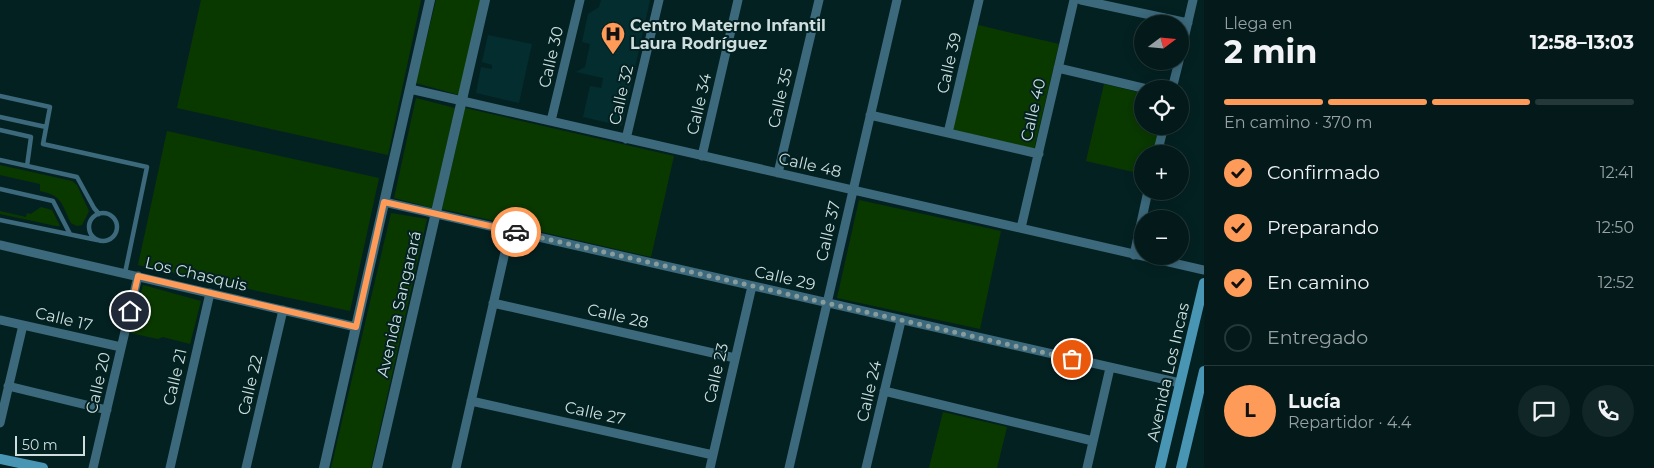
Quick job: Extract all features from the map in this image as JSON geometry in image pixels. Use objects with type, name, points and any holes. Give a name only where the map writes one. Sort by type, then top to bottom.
[{"type":"main road","name":"Avenida Los Incas","points":[[1160,468],[1204,283]]},
{"type":"main road","points":[[1193,329],[1204,332]]},
{"type":"main road","points":[[1181,468],[1202,388],[1204,371]]},
{"type":"main road","points":[[0,459],[43,468]]},
{"type":"street","points":[[324,468],[430,0]]},
{"type":"street","name":"Avenida Sangarará","points":[[377,468],[485,0]]},
{"type":"street","name":"Calle 30","points":[[552,122],[580,0]]},
{"type":"street","name":"Calle 32","points":[[626,139],[659,0]]},
{"type":"street","name":"Calle 34","points":[[702,156],[738,0]]},
{"type":"street","name":"Calle 35","points":[[778,173],[819,0]]},
{"type":"street","name":"Calle 37","points":[[789,468],[897,0]]},
{"type":"street","name":"Calle 39","points":[[948,132],[979,0]]},
{"type":"street","name":"Calle 40","points":[[1022,228],[1074,0]]},
{"type":"street","points":[[1081,0],[1151,15]]},
{"type":"street","points":[[1189,18],[1193,0]]},
{"type":"street","points":[[1058,68],[1134,86]]},
{"type":"street","name":"Calle 48","points":[[410,89],[1134,254]]},
{"type":"street","points":[[870,114],[1038,154]]},
{"type":"street","name":"Calle 29","points":[[384,202],[900,321],[1180,383]]},
{"type":"street","points":[[456,468],[510,230]]},
{"type":"street","name":"Los Chasquis","points":[[0,245],[356,327]]},
{"type":"street","name":"Calle 48","points":[[1182,265],[1204,270]]},
{"type":"street","name":"Calle 20","points":[[93,468],[138,276]]},
{"type":"street","name":"Calle 23","points":[[710,468],[752,286]]},
{"type":"street","name":"Calle 21","points":[[170,468],[210,293]]},
{"type":"street","name":"Calle 28","points":[[493,303],[735,358]]},
{"type":"street","name":"Calle 22","points":[[246,468],[283,310]]},
{"type":"street","name":"Calle 17","points":[[0,320],[122,347]]},
{"type":"street","name":"Calle 24","points":[[866,468],[900,321]]},
{"type":"street","points":[[0,423],[23,325]]},
{"type":"street","points":[[1087,468],[1110,368]]},
{"type":"street","points":[[8,386],[107,410]]},
{"type":"street","points":[[884,391],[1093,441]]},
{"type":"street","name":"Calle 27","points":[[471,401],[714,455]]},
{"type":"lane","points":[[0,96],[50,107],[43,144],[147,167],[125,273]]},
{"type":"lane","points":[[0,117],[46,127]]},
{"type":"lane","points":[[0,130],[31,137],[27,166]]},
{"type":"lane","points":[[0,160],[78,178],[99,214]]},
{"type":"lane","points":[[0,189],[53,201],[70,234]]},
{"type":"lane","points":[[0,220],[70,234],[97,240],[103,241],[111,238],[116,232],[116,223],[107,214],[99,214],[92,219],[89,227],[92,235],[97,240]]},
{"type":"shaded area","name":"Centro Materno Infantil Laura Rodríguez","points":[[601,0],[650,0],[622,126],[583,117],[590,86],[601,88],[603,78],[576,72],[585,67],[590,44],[582,42],[588,14],[599,7]]},
{"type":"shaded area","points":[[488,35],[532,44],[519,103],[476,93],[481,67],[492,69],[492,65],[482,62]]},
{"type":"green space","points":[[201,0],[421,0],[388,155],[177,108]]},
{"type":"green space","points":[[436,0],[481,0],[459,95],[416,83]]},
{"type":"green space","points":[[978,25],[1059,44],[1034,149],[953,130]]},
{"type":"green space","points":[[1104,84],[1134,91],[1134,135],[1157,135],[1155,145],[1134,145],[1134,172],[1086,161]]},
{"type":"green space","points":[[416,98],[455,108],[432,208],[394,198]]},
{"type":"green space","points":[[465,108],[674,156],[651,257],[442,209]]},
{"type":"green space","points":[[167,131],[379,178],[350,311],[138,265]]},
{"type":"green space","points":[[0,165],[72,181],[77,185],[89,211],[82,225],[77,226],[71,223],[60,201],[53,195],[40,191],[40,184],[0,175]]},
{"type":"green space","points":[[859,200],[1001,231],[980,329],[837,298]]},
{"type":"green space","points":[[41,207],[52,210],[60,226],[0,214],[0,211],[26,217],[27,213],[31,214]]},
{"type":"green space","points":[[391,213],[427,219],[371,468],[331,468]]},
{"type":"green space","points":[[143,285],[201,301],[190,344],[163,337],[158,339],[130,333]]},
{"type":"green space","points":[[943,412],[1007,427],[997,468],[929,468]]},
{"type":"way so far","points":[[516,232],[1072,359]]},
{"type":"place","name":"Centro Materno Infantil Laura Rodríguez","points":[[613,55]]},
{"type":"route","points":[[130,311],[138,276],[356,327],[384,202],[516,232]]}]
